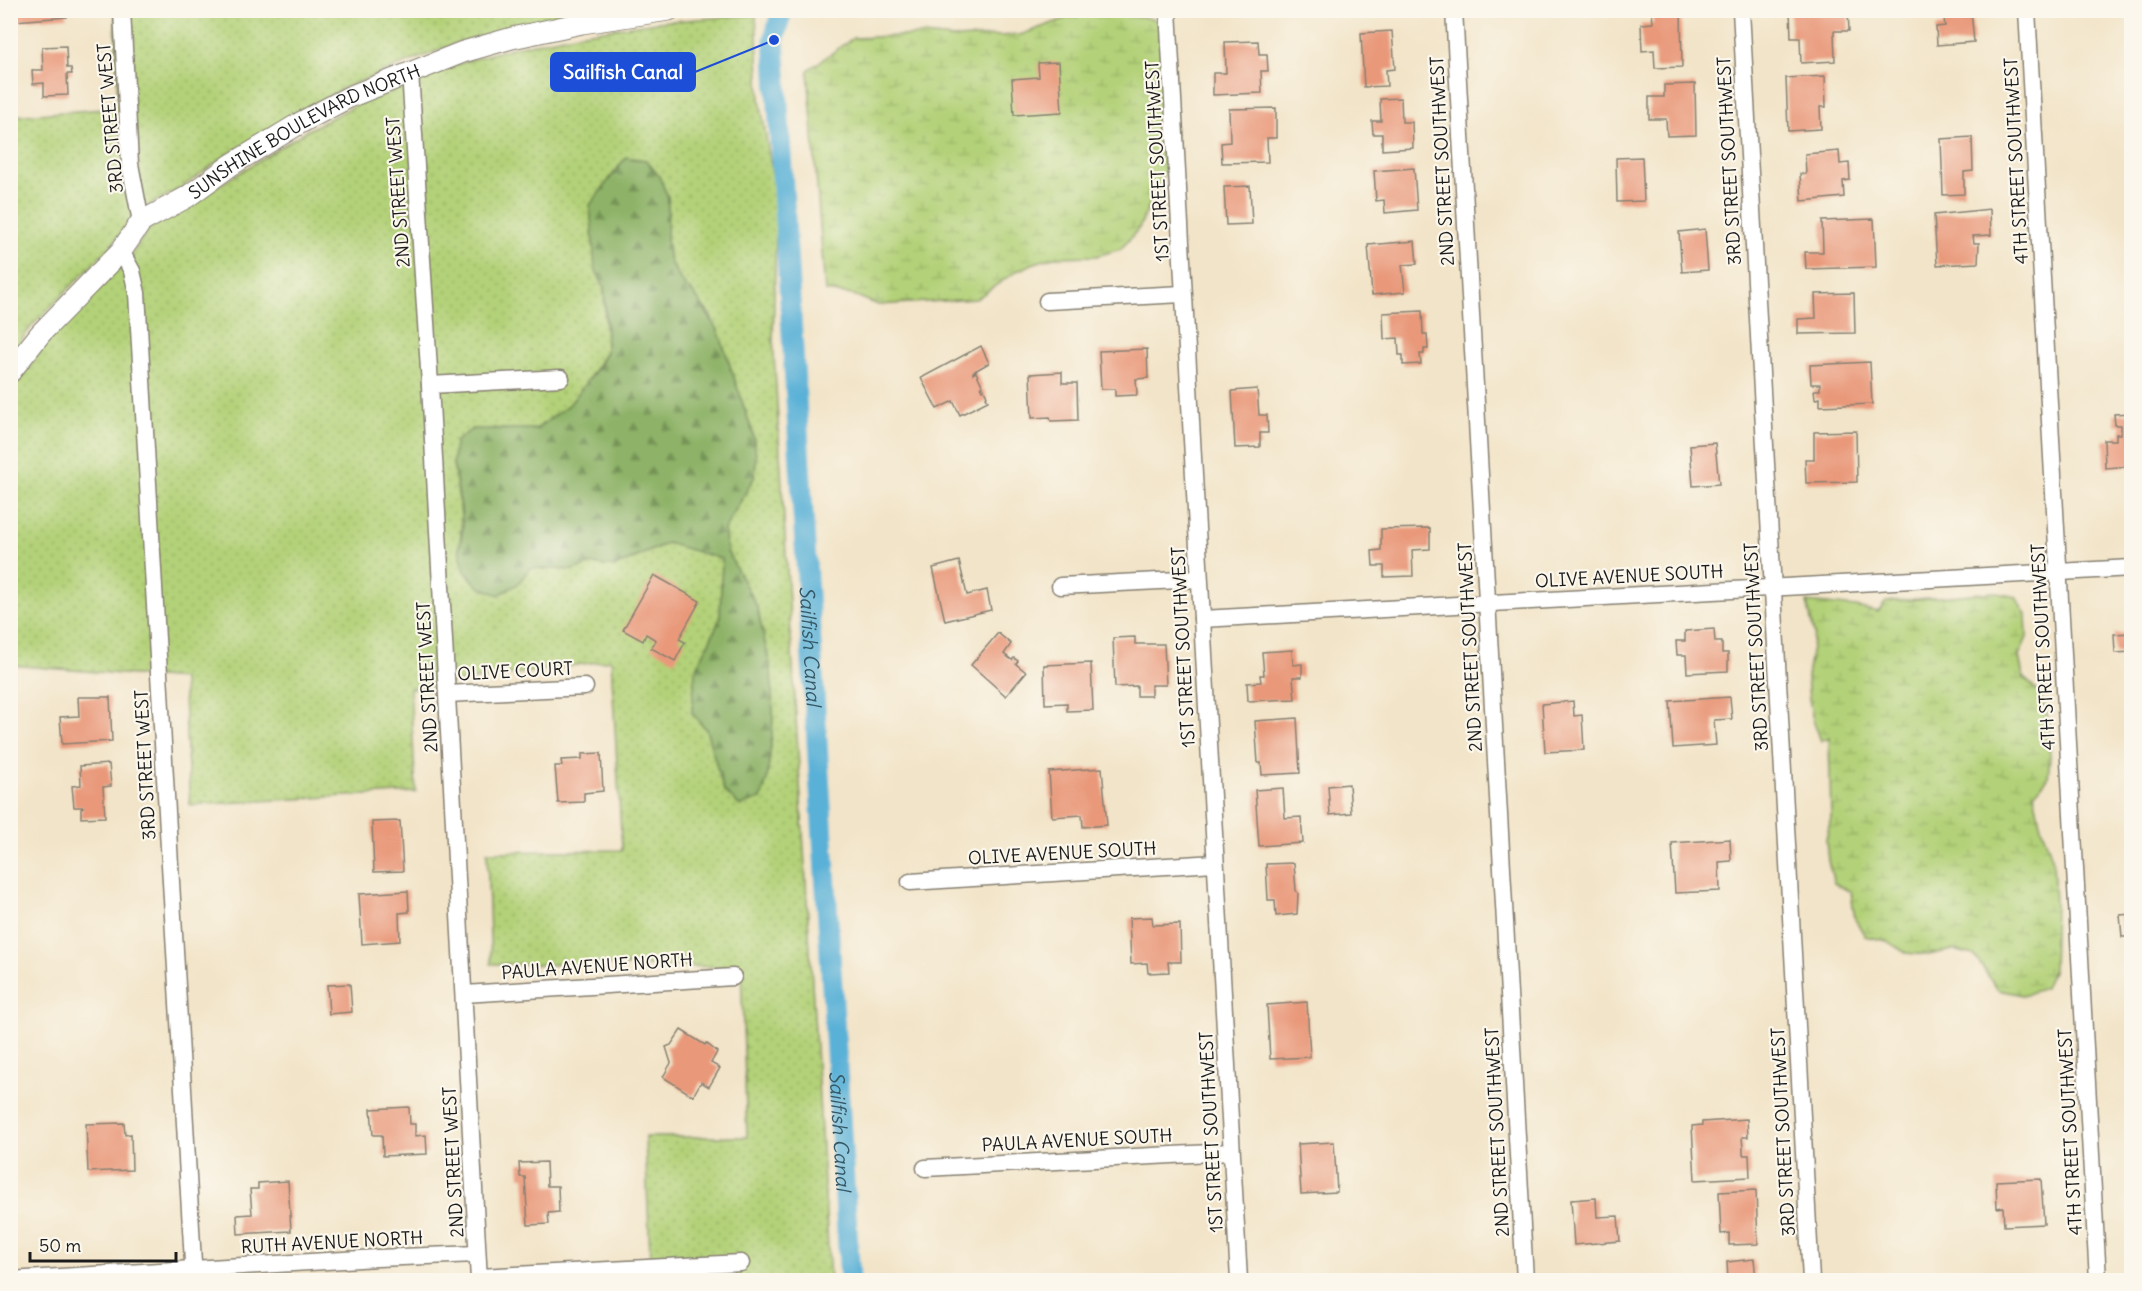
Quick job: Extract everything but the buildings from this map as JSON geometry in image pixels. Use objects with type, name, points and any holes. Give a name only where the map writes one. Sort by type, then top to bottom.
[{"type":"street","name":"3RD STREET WEST","points":[[122,10],[130,164],[141,222]]},
{"type":"street","name":"1ST STREET SOUTHWEST","points":[[1168,10],[1239,1281]]},
{"type":"street","name":"2ND STREET SOUTHWEST","points":[[1454,10],[1525,1281]]},
{"type":"street","name":"3RD STREET SOUTHWEST","points":[[1741,10],[1811,1281]]},
{"type":"street","name":"4TH STREET SOUTHWEST","points":[[2027,10],[2098,1281]]},
{"type":"street","name":"SUNSHINE BOULEVARD NORTH","points":[[10,372],[41,333],[121,251],[141,222],[187,197],[231,165],[300,123],[349,97],[463,52],[512,38],[582,23],[659,11]]},
{"type":"street","name":"2ND STREET WEST","points":[[410,72],[430,385],[479,1279]]},
{"type":"street","name":"3RD STREET WEST","points":[[121,251],[132,270],[137,293],[193,1275]]},
{"type":"street","points":[[1047,301],[1183,294]]},
{"type":"street","points":[[430,385],[561,378]]},
{"type":"street","name":"OLIVE AVENUE SOUTH","points":[[1202,619],[2132,568]]},
{"type":"street","points":[[1059,586],[1199,579]]},
{"type":"street","name":"OLIVE COURT","points":[[447,694],[585,687]]},
{"type":"street","name":"OLIVE AVENUE SOUTH","points":[[910,882],[1215,863]]},
{"type":"street","name":"PAULA AVENUE NORTH","points":[[464,994],[733,976]]},
{"type":"street","name":"PAULA AVENUE SOUTH","points":[[925,1168],[1230,1152]]},
{"type":"street","name":"RUTH AVENUE NORTH","points":[[10,1280],[193,1275],[477,1254]]},
{"type":"street","points":[[479,1279],[741,1263]]},
{"type":"green space","points":[[115,11],[596,11],[510,28],[459,42],[344,88],[294,114],[225,156],[181,188],[135,213],[112,245],[32,326],[11,354],[11,116],[118,108]]},
{"type":"green space","points":[[1121,12],[1170,23],[1176,147],[1139,228],[1121,249],[1096,256],[1053,257],[1032,264],[1017,271],[976,299],[878,305],[854,295],[825,291],[808,70],[853,38],[923,35],[954,38],[1020,35],[1070,17]]},
{"type":"green space","points":[[756,15],[760,100],[777,201],[773,337],[830,1280],[651,1280],[645,1137],[747,1137],[741,967],[491,964],[487,852],[622,850],[611,660],[410,689],[416,792],[190,805],[183,679],[11,665],[10,392],[50,339],[129,258],[149,229],[306,131],[354,106],[467,61],[515,47],[656,22]],"holes":[[[626,157],[668,197],[667,241],[670,262],[681,281],[708,312],[718,330],[753,434],[756,455],[755,476],[724,530],[727,551],[757,607],[771,670],[772,735],[767,779],[761,799],[719,771],[706,729],[692,713],[695,672],[720,619],[722,559],[668,543],[615,567],[593,564],[572,570],[530,568],[459,549],[461,516],[453,463],[493,428],[515,431],[536,429],[569,405],[606,352],[604,287],[595,268],[615,173]]]},
{"type":"green space","points":[[626,157],[646,160],[659,176],[668,197],[667,241],[670,262],[681,281],[695,295],[718,330],[753,434],[756,455],[755,476],[724,530],[727,551],[757,607],[771,670],[773,712],[767,779],[761,799],[740,806],[724,791],[706,729],[692,713],[695,672],[720,619],[722,559],[667,543],[615,567],[593,564],[572,570],[530,568],[518,584],[499,595],[479,587],[465,572],[459,549],[463,528],[453,463],[455,442],[472,429],[536,429],[569,405],[596,370],[606,352],[604,287],[595,268],[590,205]]},
{"type":"green space","points":[[1993,592],[2016,597],[2026,615],[2027,637],[2019,656],[2023,677],[2039,692],[2047,713],[2050,756],[2048,778],[2034,794],[2040,823],[2053,861],[2055,904],[2053,969],[2045,988],[2023,995],[1998,990],[1974,955],[1953,950],[1928,955],[1906,953],[1887,941],[1865,936],[1855,919],[1851,892],[1834,883],[1828,861],[1826,840],[1831,818],[1829,737],[1821,741],[1813,720],[1807,677],[1814,634],[1807,602],[1856,607],[1878,612],[1886,602]]},
{"type":"waterway","name":"Sailfish Canal","points":[[782,10],[774,40],[850,1280]]},
{"type":"place","name":"Sailfish Canal","points":[[774,40]]}]
